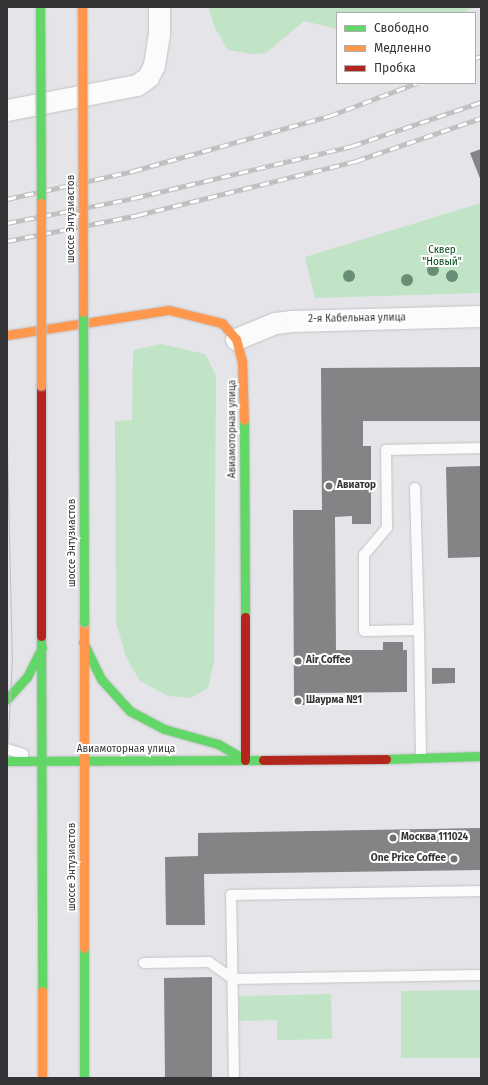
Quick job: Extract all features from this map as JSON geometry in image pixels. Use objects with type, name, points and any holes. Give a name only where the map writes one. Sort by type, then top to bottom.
[{"type":"main road","points":[[40,7],[42,1078]]},
{"type":"main road","name":"шоссе Энтузиастов","points":[[82,7],[84,1078]]},
{"type":"main road","name":"Авиамоторная улица","points":[[7,335],[169,310],[222,323],[231,330],[236,339],[242,362],[244,381],[245,760]]},
{"type":"main road","name":"Авиамоторная улица","points":[[83,642],[101,679],[117,700],[130,710],[164,729],[218,744],[245,760]]},
{"type":"main road","points":[[7,699],[27,677],[42,648]]},
{"type":"main road","name":"Авиамоторная улица","points":[[7,761],[245,760],[481,756]]},
{"type":"street","points":[[7,110],[137,85],[148,77],[154,65],[159,35],[159,7]]},
{"type":"street","name":"2-я Кабельная улица","points":[[236,339],[275,322],[481,316]]},
{"type":"lane","points":[[419,630],[364,631],[364,555],[387,528],[386,450],[481,448]]},
{"type":"lane","points":[[416,488],[421,757]]},
{"type":"lane","points":[[7,749],[42,761]]},
{"type":"lane","points":[[234,1078],[231,895],[481,891]]},
{"type":"lane","points":[[144,963],[209,962],[233,979],[481,975]]},
{"type":"green space","points":[[208,7],[473,7],[466,12],[336,12],[336,29],[304,21],[266,53],[253,54],[228,50],[215,28]]},
{"type":"green space","name":"Сквер \"Новый\"","points":[[481,203],[481,293],[315,298],[305,257]]},
{"type":"green space","points":[[161,344],[205,354],[216,375],[214,663],[208,688],[191,698],[168,696],[140,681],[126,657],[116,622],[115,421],[132,420],[133,350]]},
{"type":"green space","points":[[481,990],[481,1058],[401,1058],[401,991]]},
{"type":"green space","points":[[331,994],[332,1039],[277,1040],[277,1020],[239,1021],[239,996]]},
{"type":"building","points":[[481,149],[481,181],[470,153]]},
{"type":"building","points":[[481,367],[481,421],[363,421],[363,446],[371,446],[371,524],[352,524],[352,516],[335,517],[336,650],[383,650],[383,642],[403,642],[403,650],[407,650],[407,692],[313,693],[313,705],[294,705],[293,510],[322,510],[321,368]]},
{"type":"building","points":[[481,466],[481,557],[448,558],[446,467]]},
{"type":"building","points":[[432,668],[455,668],[455,683],[432,684]]},
{"type":"building","points":[[481,828],[481,870],[204,874],[205,925],[166,925],[165,857],[198,856],[198,833]]},
{"type":"building","points":[[212,977],[212,1078],[165,1078],[164,978]]},
{"type":"tram line","points":[[7,446],[12,659],[7,753]]},
{"type":"railway","points":[[476,58],[481,56]]},
{"type":"railway","points":[[7,199],[133,171],[329,116],[414,84]]},
{"type":"railway","points":[[7,223],[134,198],[352,146],[481,102]]},
{"type":"railway","points":[[7,241],[138,215],[356,161],[481,118]]},
{"type":"traffic: fast","points":[[40,7],[41,203]]},
{"type":"traffic: fast","points":[[83,312],[84,622]]},
{"type":"traffic: fast","points":[[244,420],[245,617]]},
{"type":"traffic: fast","points":[[41,636],[42,991]]},
{"type":"traffic: fast","points":[[83,642],[101,679],[130,711],[164,729],[218,744],[244,759]]},
{"type":"traffic: fast","points":[[7,699],[27,677],[42,648]]},
{"type":"traffic: fast","points":[[386,759],[481,756]]},
{"type":"traffic: fast","points":[[7,761],[263,760]]},
{"type":"traffic: fast","points":[[84,948],[84,1078]]},
{"type":"traffic: slow","points":[[82,7],[83,312]]},
{"type":"traffic: slow","points":[[41,203],[41,385]]},
{"type":"traffic: slow","points":[[7,335],[169,310],[222,323],[236,339],[242,361],[244,420]]},
{"type":"traffic: slow","points":[[84,622],[84,948]]},
{"type":"traffic: slow","points":[[42,991],[42,1078]]},
{"type":"traffic: jam","points":[[41,385],[41,636]]},
{"type":"traffic: jam","points":[[245,617],[245,760]]},
{"type":"traffic: jam","points":[[263,760],[386,759]]},
{"type":"place","name":"Авиатор","points":[[329,486]]},
{"type":"place","name":"Air Coffee","points":[[298,661]]},
{"type":"place","name":"Шаурма №1","points":[[298,701]]},
{"type":"place","name":"Москва 111024","points":[[393,838]]},
{"type":"place","name":"One Price Coffee","points":[[454,859]]}]
